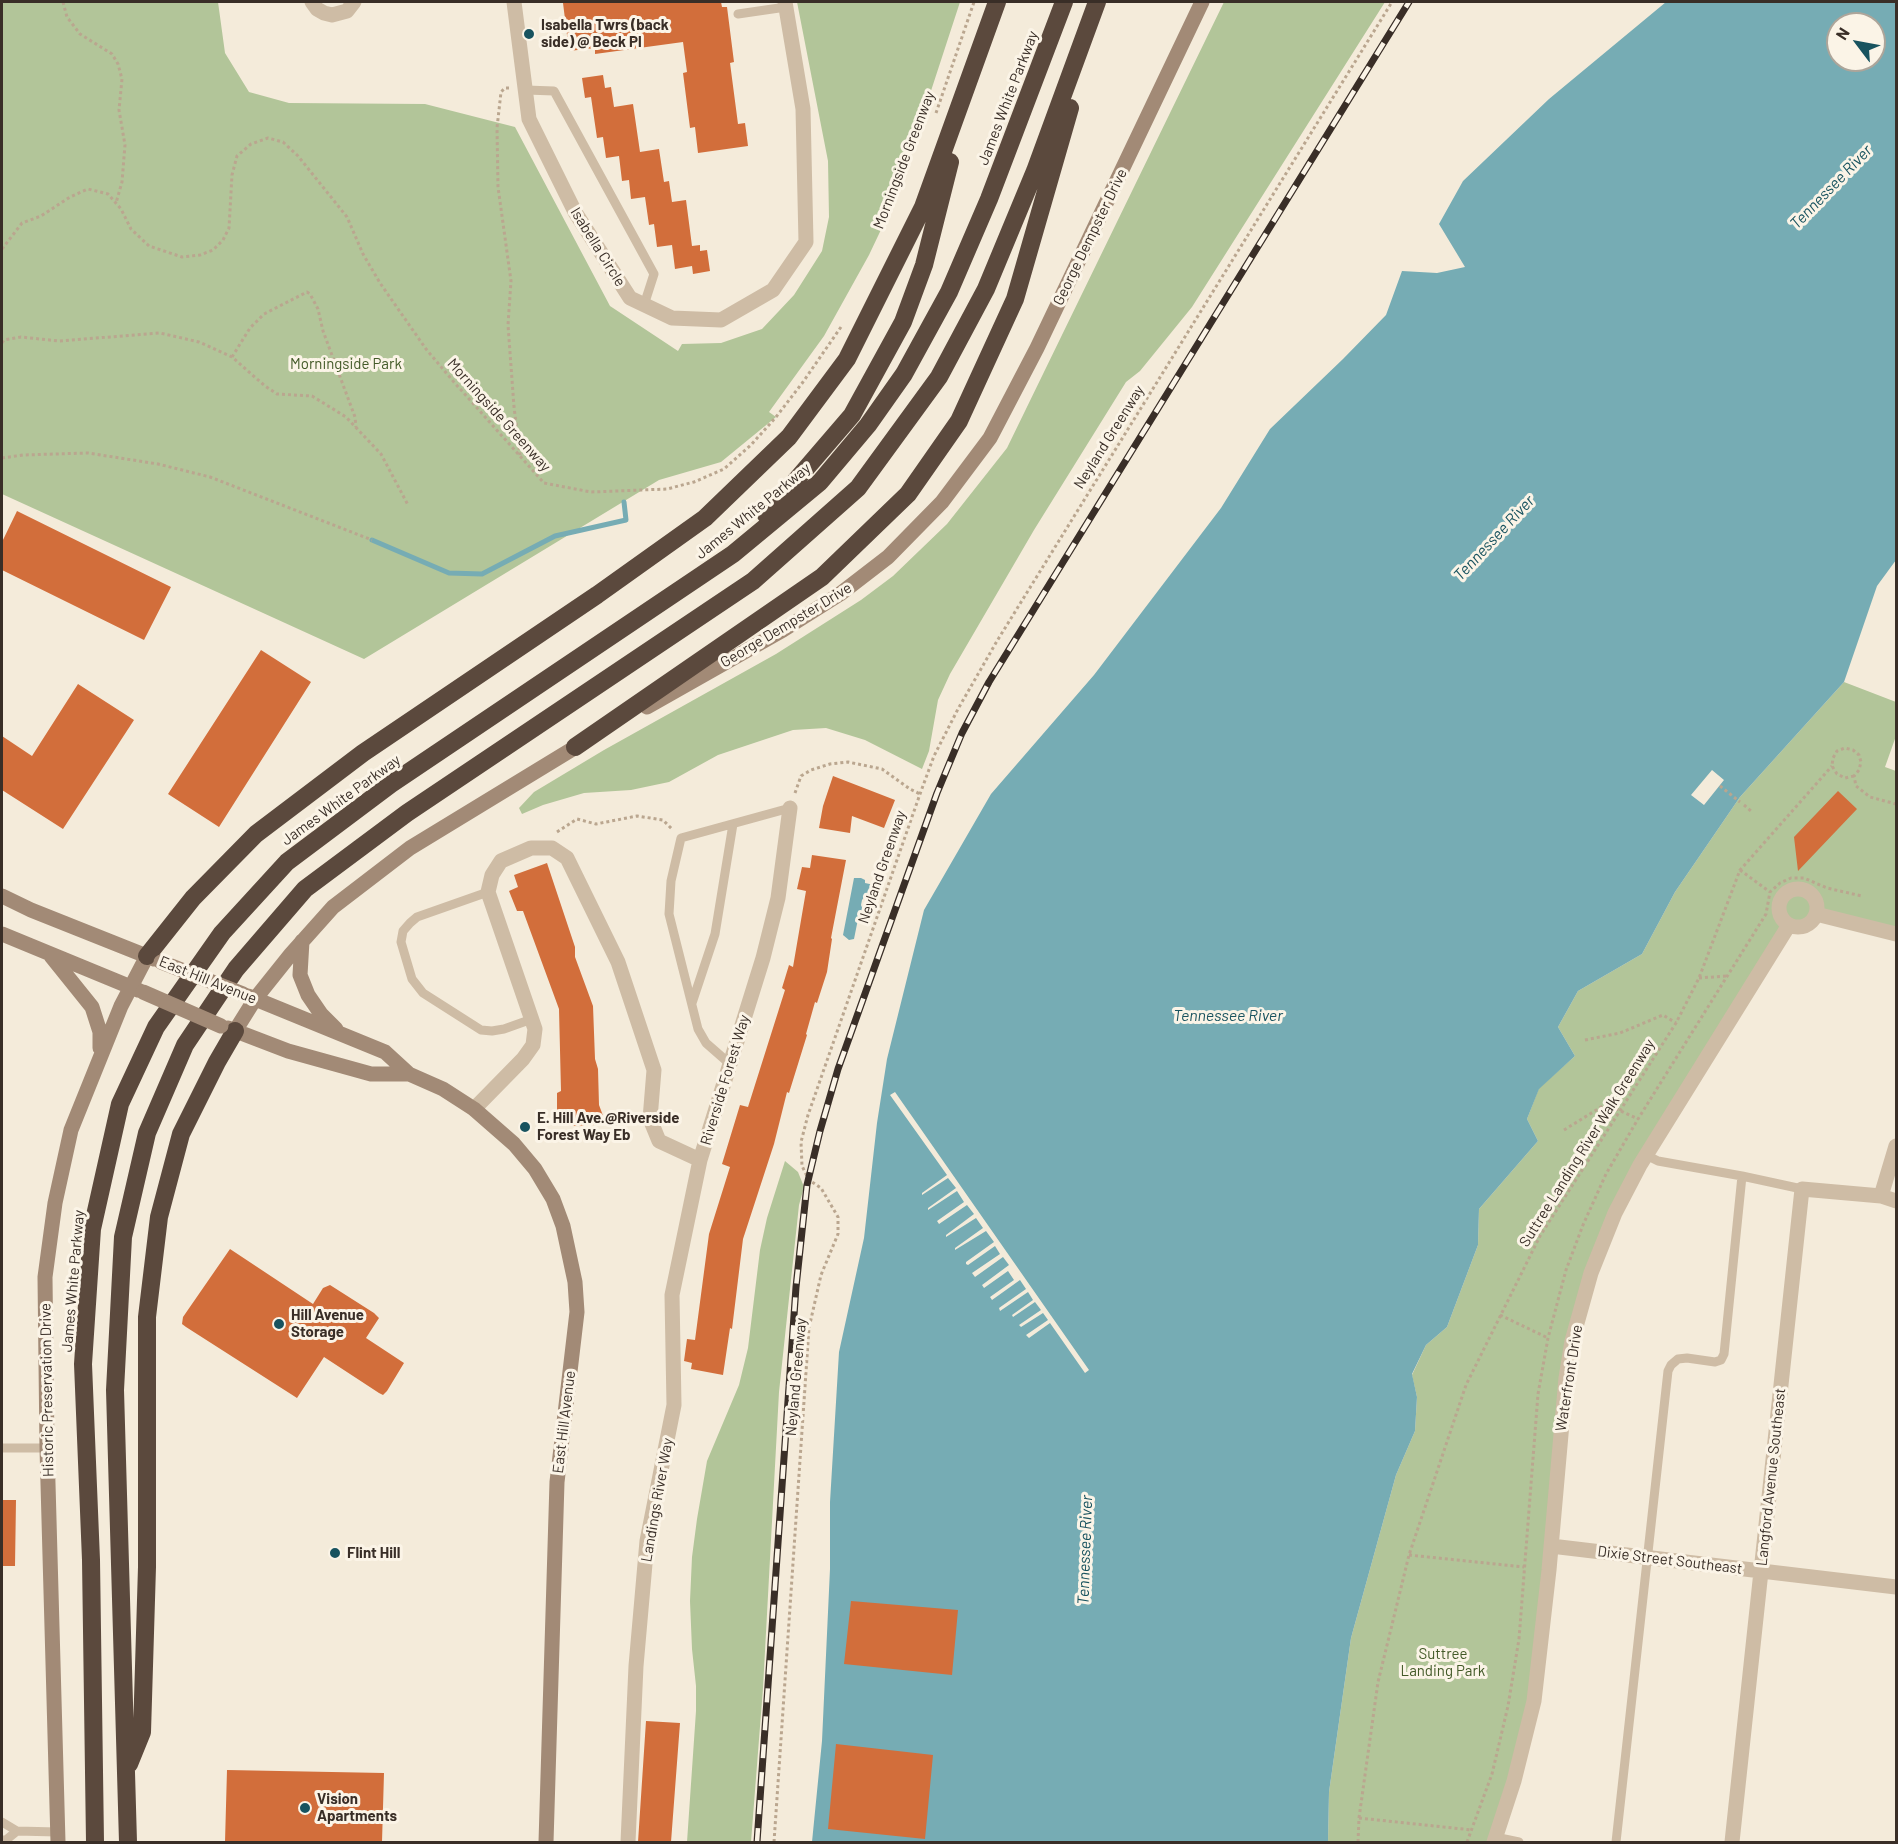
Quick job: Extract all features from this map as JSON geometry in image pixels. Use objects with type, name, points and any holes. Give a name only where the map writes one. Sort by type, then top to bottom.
[{"type":"highway","points":[[154,959],[193,898],[256,834],[363,753],[597,595],[705,518],[789,437],[847,359],[923,207],[997,2]]},
{"type":"highway","name":"James White Parkway","points":[[95,1842],[91,1560],[83,1364],[92,1229],[120,1104],[156,1027],[222,933],[287,862],[391,784],[733,554],[820,482],[868,425],[904,374],[949,292],[989,199],[1064,2]]},
{"type":"highway","points":[[575,747],[822,577],[908,494],[959,421],[1015,298],[1099,2]]},
{"type":"highway","points":[[128,1842],[115,1390],[123,1238],[147,1133],[185,1045],[236,969],[305,889],[407,813],[753,581],[858,488],[939,377],[987,289],[1035,171],[1099,2]]},
{"type":"highway","points":[[733,554],[852,415],[903,322],[924,266],[935,226],[972,70]]},
{"type":"highway","points":[[127,1769],[142,1732],[147,1567],[147,1317],[159,1217],[182,1134],[217,1062],[228,1029]]},
{"type":"main road","name":"George Dempster Drive","points":[[228,1029],[249,997],[333,907],[410,848],[575,747],[772,636],[840,594],[888,557],[942,502],[990,438],[1016,388],[1202,2]]},
{"type":"main road","name":"East Hill Avenue","points":[[2,896],[31,910],[385,1052],[410,1074],[443,1089],[474,1109],[514,1144],[544,1181],[563,1226],[575,1282],[577,1312],[557,1482],[546,1842]]},
{"type":"main road","name":"East Hill Avenue","points":[[2,934],[228,1029],[288,1051],[371,1074],[410,1074]]},
{"type":"main road","points":[[302,941],[300,975],[308,995],[321,1014],[340,1034]]},
{"type":"main road","points":[[49,954],[92,1007],[100,1032],[99,1057]]},
{"type":"main road","name":"Historic Preservation Drive","points":[[57,1837],[45,1277],[55,1203],[71,1131],[99,1057],[154,959]]},
{"type":"street","points":[[312,2],[324,14],[332,15],[347,10],[354,2]]},
{"type":"street","name":"Isabella Circle","points":[[514,2],[529,119],[574,212],[630,298],[672,318],[721,320],[773,290],[806,242],[803,109],[785,4]]},
{"type":"street","name":"Riverside Forest Way","points":[[541,848],[552,849],[567,858],[618,962],[654,1070],[650,1119],[659,1141],[700,1160],[763,958],[778,898],[790,808]]},
{"type":"street","points":[[474,1109],[523,1059],[533,1045],[535,1029],[488,892],[492,875],[501,861],[531,848],[541,848]]},
{"type":"street","points":[[1792,890],[1804,890],[1813,896],[1816,902],[1816,914],[1808,924],[1801,927],[1789,925],[1780,915],[1782,896],[1792,890]]},
{"type":"street","points":[[1816,914],[1896,934]]},
{"type":"street","name":"Waterfront Drive","points":[[1494,1840],[1523,1749],[1534,1701],[1566,1378],[1572,1341],[1591,1273],[1627,1189],[1646,1155],[1789,925]]},
{"type":"street","points":[[1881,1196],[1896,1146]]},
{"type":"street","name":"Landings River Way","points":[[628,1842],[636,1666],[647,1541],[674,1405],[672,1295],[700,1160]]},
{"type":"street","points":[[1802,1189],[1881,1196],[1896,1201]]},
{"type":"street","name":"Langford Avenue Southeast","points":[[1732,1842],[1802,1189]]},
{"type":"street","name":"Dixie Street Southeast","points":[[1551,1546],[1896,1587]]},
{"type":"lane","points":[[738,14],[785,4]]},
{"type":"lane","points":[[525,90],[554,91],[654,274],[644,305]]},
{"type":"lane","points":[[730,1064],[706,1042],[698,1029],[669,914],[671,881],[681,838],[790,808]]},
{"type":"lane","points":[[692,1004],[715,934],[733,824]]},
{"type":"lane","points":[[488,892],[417,917],[403,931],[401,942],[412,980],[423,993],[481,1030],[504,1029],[532,1019]]},
{"type":"lane","points":[[1646,1155],[1658,1161],[1802,1189]]},
{"type":"lane","points":[[1616,1842],[1668,1371],[1678,1359],[1715,1362],[1721,1360],[1724,1354],[1742,1176]]},
{"type":"lane","points":[[2,1448],[47,1448]]},
{"type":"lane","points":[[2,1822],[17,1830],[57,1837]]},
{"type":"lane","points":[[2,1840],[6,1840],[17,1830]]},
{"type":"lane","points":[[1494,1840],[1519,1842]]},
{"type":"path","points":[[63,2],[67,17],[80,34],[112,54],[118,64],[122,79],[119,110],[125,144],[122,182],[116,204]]},
{"type":"path","name":"Morningside Greenway","points":[[935,115],[974,2]]},
{"type":"path","name":"Neyland Greenway","points":[[774,1842],[809,1328],[821,1275],[838,1234],[838,1217],[821,1188],[809,1180],[802,1166],[801,1142],[808,1115],[934,756],[958,709],[997,641],[1392,2]]},
{"type":"path","points":[[520,456],[513,407],[508,325],[511,281],[498,187],[497,128],[501,92],[505,88],[525,90]]},
{"type":"path","name":"Morningside Greenway","points":[[2,249],[22,223],[41,216],[70,196],[88,189],[108,194],[131,229],[149,246],[183,257],[200,255],[213,250],[224,240],[229,228],[232,175],[237,156],[251,144],[268,138],[283,142],[298,156],[347,217],[374,274],[426,349],[520,456],[544,483],[591,492],[667,489],[724,469],[770,424],[842,326]]},
{"type":"path","points":[[232,357],[250,328],[264,314],[307,292],[318,309],[323,331],[355,417],[356,429]]},
{"type":"path","points":[[2,344],[4,340],[21,337],[59,341],[160,333],[200,342],[232,357],[277,394],[312,396],[346,417],[381,454],[408,505]]},
{"type":"path","points":[[2,458],[88,453],[158,464],[210,477],[372,540]]},
{"type":"path","points":[[1845,748],[1859,755],[1861,762],[1854,776],[1845,778],[1837,774],[1832,766],[1837,752],[1845,748]]},
{"type":"path","points":[[790,808],[801,776],[830,764],[848,762],[882,769],[920,794]]},
{"type":"path","name":"Suttree Landing River Walk Greenway","points":[[1358,1842],[1359,1818],[1378,1682],[1409,1555],[1466,1384],[1540,1236],[1676,1023],[1699,978],[1740,870],[1832,766]]},
{"type":"path","points":[[1854,776],[1856,786],[1869,797],[1896,804]]},
{"type":"path","points":[[1720,786],[1740,802]]},
{"type":"path","points":[[1744,805],[1752,812]]},
{"type":"path","points":[[541,848],[558,830],[577,819],[596,824],[637,816],[663,820],[681,838]]},
{"type":"path","points":[[1740,870],[1770,892]]},
{"type":"path","points":[[1467,1842],[1492,1774],[1508,1706],[1519,1639],[1538,1394],[1548,1338],[1566,1270],[1583,1225],[1606,1173],[1766,914],[1770,892],[1780,883],[1791,878],[1804,878],[1827,888],[1862,896]]},
{"type":"path","points":[[1699,978],[1728,976]]},
{"type":"path","points":[[1586,1040],[1620,1033],[1663,1015],[1676,1023]]},
{"type":"path","points":[[1564,1130],[1606,1104],[1638,1119]]},
{"type":"path","points":[[1500,1315],[1548,1338]]},
{"type":"path","points":[[1409,1555],[1525,1568]]},
{"type":"path","points":[[1359,1818],[1472,1830]]},
{"type":"green space","name":"Morningside Park","points":[[2,2],[218,2],[225,53],[249,92],[289,103],[425,104],[515,127],[610,306],[678,351],[682,344],[721,343],[762,329],[794,295],[822,251],[829,217],[828,161],[797,2],[960,2],[896,198],[869,255],[824,336],[769,412],[776,417],[721,462],[659,480],[364,659],[2,494]]},
{"type":"green space","points":[[1224,2],[1385,2],[1192,307],[1140,371],[1126,382],[1034,530],[950,674],[938,700],[929,751],[922,769],[865,740],[826,728],[793,730],[718,755],[669,782],[631,790],[584,793],[522,814],[519,808],[534,792],[604,750],[776,654],[861,600],[893,576],[947,524],[1007,448]]},
{"type":"green space","name":"Suttree Landing Park","points":[[1844,682],[1896,702],[1896,736],[1885,767],[1896,771],[1896,934],[1813,920],[1801,927],[1795,927],[1640,1165],[1581,1309],[1539,1665],[1494,1842],[1328,1842],[1329,1792],[1351,1638],[1396,1475],[1415,1431],[1417,1397],[1412,1375],[1426,1345],[1447,1327],[1478,1245],[1479,1209],[1538,1141],[1527,1119],[1539,1088],[1575,1056],[1558,1027],[1578,991],[1642,954],[1675,892],[1740,797]]},
{"type":"green space","points":[[785,1161],[798,1172],[804,1187],[799,1205],[779,1392],[763,1688],[751,1842],[687,1842],[696,1711],[690,1601],[697,1519],[707,1461],[739,1385],[748,1348],[760,1250],[767,1218]]},
{"type":"water","name":"Tennessee River","points":[[1666,2],[1896,2],[1896,560],[1877,586],[1844,682],[1740,797],[1675,892],[1642,954],[1578,991],[1558,1027],[1575,1056],[1539,1089],[1527,1119],[1538,1141],[1479,1209],[1478,1245],[1447,1327],[1426,1345],[1412,1374],[1417,1397],[1415,1431],[1396,1475],[1351,1638],[1329,1792],[1328,1842],[812,1842],[822,1741],[830,1569],[830,1502],[839,1352],[864,1238],[887,1059],[924,910],[991,794],[1094,675],[1221,508],[1270,429],[1386,315],[1402,271],[1437,273],[1465,267],[1439,224],[1463,181],[1549,99]]},
{"type":"water","points":[[854,878],[861,878],[865,880],[865,883],[874,885],[871,894],[862,900],[864,913],[861,919],[858,919],[854,939],[849,940],[843,935]]},
{"type":"pier","points":[[1712,770],[1724,780],[1704,805],[1691,795]]},
{"type":"pier","points":[[895,1092],[1089,1370],[1085,1373],[1050,1323],[1029,1338],[1026,1335],[1048,1320],[1043,1313],[1021,1327],[1019,1325],[1041,1310],[1035,1302],[1013,1317],[1012,1315],[1033,1300],[1028,1292],[1000,1311],[999,1308],[1026,1289],[1020,1280],[992,1300],[990,1297],[1014,1280],[1008,1271],[984,1288],[982,1285],[1009,1265],[1003,1257],[975,1277],[972,1273],[1000,1254],[995,1246],[968,1265],[966,1264],[994,1242],[986,1231],[955,1250],[983,1228],[976,1218],[946,1237],[974,1214],[967,1205],[939,1224],[937,1221],[964,1202],[957,1191],[928,1210],[956,1188],[948,1178],[922,1195],[947,1175],[890,1095]]},
{"type":"building","points":[[721,2],[722,7],[727,7],[734,62],[730,63],[738,124],[745,123],[748,146],[698,153],[695,127],[690,128],[683,73],[687,72],[683,42],[595,54],[595,48],[569,51],[563,3]]},
{"type":"building","points":[[603,75],[605,88],[611,87],[614,107],[633,104],[640,152],[659,149],[664,182],[669,181],[672,202],[686,200],[692,246],[700,245],[700,251],[707,250],[710,271],[693,274],[692,266],[675,269],[672,245],[657,247],[654,224],[649,225],[645,197],[631,199],[629,180],[622,181],[619,156],[606,158],[603,137],[597,138],[591,97],[585,98],[582,78]]},
{"type":"building","points":[[17,511],[171,587],[144,640],[2,570],[2,542]]},
{"type":"building","points":[[261,650],[311,682],[219,827],[168,794]]},
{"type":"building","points":[[78,684],[134,720],[63,829],[2,790],[2,736],[32,756]]},
{"type":"building","points":[[833,776],[895,800],[884,828],[852,816],[850,833],[819,828],[823,806]]},
{"type":"building","points":[[1838,791],[1857,809],[1798,871],[1794,837]]},
{"type":"building","points":[[812,855],[846,860],[827,972],[817,1003],[815,1002],[789,1093],[787,1092],[774,1144],[743,1239],[732,1329],[730,1328],[723,1375],[691,1369],[692,1363],[684,1361],[687,1339],[695,1340],[709,1234],[730,1167],[722,1164],[740,1105],[748,1107],[785,990],[782,988],[789,965],[793,967],[806,891],[797,889],[802,867],[810,868]]},
{"type":"building","points":[[547,863],[575,947],[575,957],[593,1006],[599,1105],[605,1121],[595,1125],[569,1126],[569,1118],[557,1119],[557,1093],[561,1091],[559,1009],[523,911],[517,911],[509,891],[518,887],[514,875]]},
{"type":"building","name":"Hill Avenue Storage","points":[[230,1249],[313,1304],[323,1288],[330,1285],[374,1313],[379,1318],[366,1338],[404,1363],[387,1391],[383,1395],[379,1393],[324,1357],[297,1398],[182,1324],[183,1317]]},
{"type":"building","points":[[2,1500],[16,1500],[15,1566],[2,1566]]},
{"type":"building","points":[[851,1601],[958,1610],[952,1675],[844,1664]]},
{"type":"building","points":[[646,1721],[680,1723],[671,1842],[638,1842]]},
{"type":"building","points":[[836,1744],[933,1755],[925,1839],[828,1829]]},
{"type":"building","name":"Vision Apartments","points":[[227,1770],[384,1773],[382,1842],[225,1842]]},
{"type":"waterway","points":[[372,540],[449,573],[482,574],[555,536],[626,520],[624,502]]},
{"type":"railway","points":[[757,1842],[796,1287],[807,1185],[838,1069],[937,793],[962,733],[989,682],[1409,2]]},
{"type":"place","name":"Isabella Twrs (back side) @ Beck Pl","points":[[529,34]]},
{"type":"place","name":"E. Hill Ave.@Riverside Forest Way Eb","points":[[525,1127]]},
{"type":"place","name":"Hill Avenue Storage","points":[[279,1324]]},
{"type":"place","name":"Flint Hill","points":[[335,1553]]},
{"type":"place","name":"Vision Apartments","points":[[305,1808]]}]
